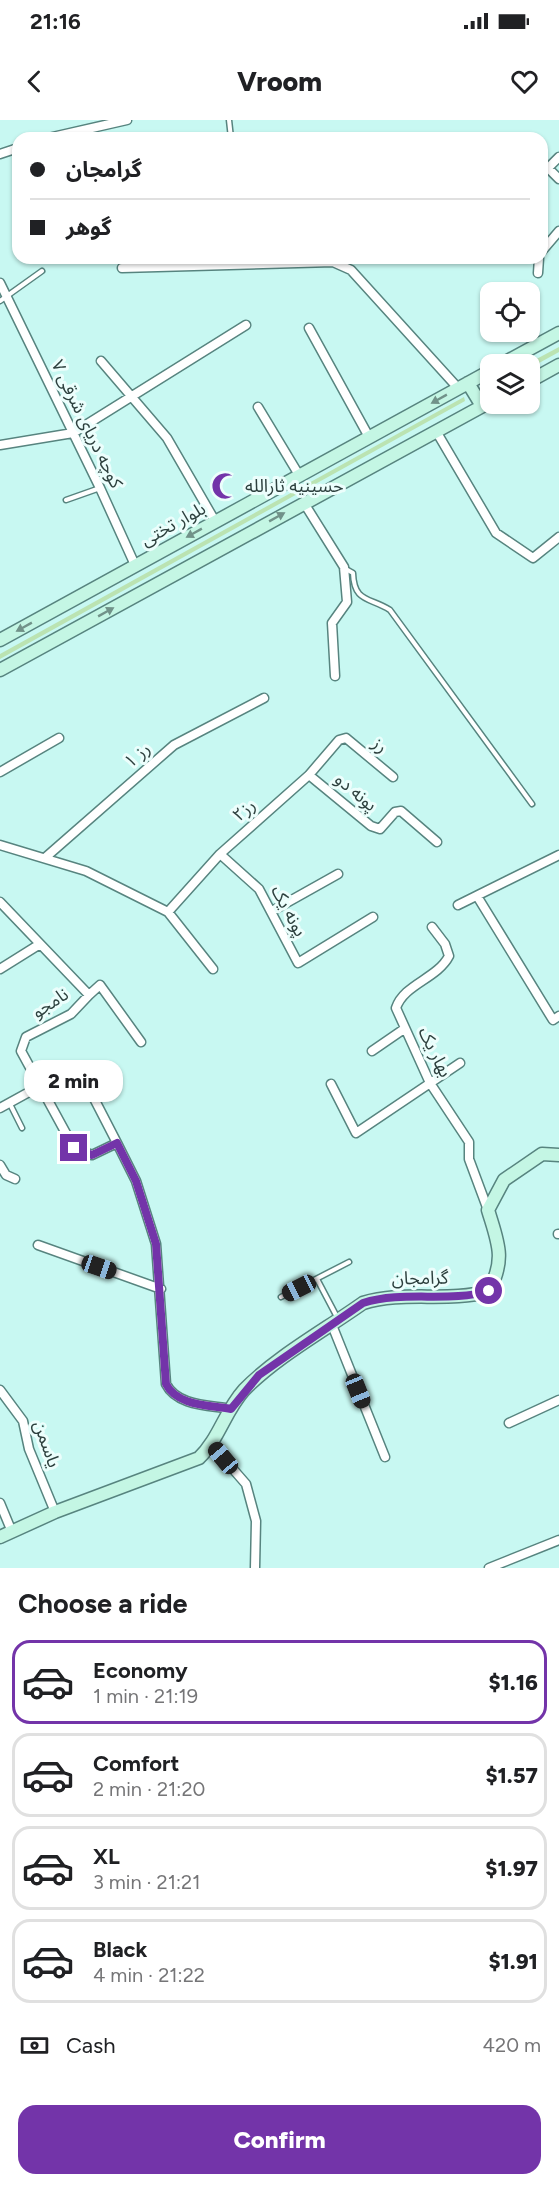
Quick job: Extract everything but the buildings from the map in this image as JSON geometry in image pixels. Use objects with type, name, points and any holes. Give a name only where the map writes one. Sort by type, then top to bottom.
[{"type":"main road","points":[[520,354],[559,333]]},
{"type":"main road","points":[[540,375],[559,365]]},
{"type":"main road","name":"بلوار تختی","points":[[0,640],[480,377]]},
{"type":"main road","points":[[463,386],[480,399]]},
{"type":"main road","points":[[0,670],[480,407]]},
{"type":"main road","points":[[488,1210],[504,1180],[542,1154],[559,1155]]},
{"type":"main road","name":"گرامجان","points":[[0,1537],[55,1512],[199,1458],[212,1445],[231,1409],[259,1375],[363,1303],[383,1297],[474,1295],[489,1291],[499,1272],[501,1251],[488,1210]]},
{"type":"street","points":[[71,132],[113,121],[127,120]]},
{"type":"street","points":[[559,157],[548,168],[559,179]]},
{"type":"street","points":[[548,244],[559,231]]},
{"type":"street","points":[[122,268],[263,264]]},
{"type":"street","points":[[338,264],[351,270],[463,386]]},
{"type":"street","points":[[538,273],[539,264]]},
{"type":"street","name":"کوچه دریای شرقی ۷","points":[[0,283],[3,300],[73,432],[135,565]]},
{"type":"street","points":[[0,445],[73,432],[246,325]]},
{"type":"street","points":[[309,328],[369,437]]},
{"type":"street","points":[[101,361],[167,438],[215,521]]},
{"type":"street","points":[[258,407],[298,475]]},
{"type":"street","points":[[436,431],[496,533],[533,558],[559,537]]},
{"type":"street","points":[[304,502],[344,567],[347,602],[332,623],[335,676]]},
{"type":"street","name":"رز ۱","points":[[46,857],[174,745],[264,698]]},
{"type":"street","points":[[0,772],[59,738]]},
{"type":"street","name":"رز۲","points":[[168,912],[220,854],[309,775],[339,740],[346,738]]},
{"type":"street","name":"رز","points":[[346,738],[393,777]]},
{"type":"street","name":"پونه دو","points":[[309,775],[372,826],[380,829],[395,812],[401,812],[437,842]]},
{"type":"street","points":[[0,845],[46,857],[86,871],[168,912],[213,969]]},
{"type":"street","name":"پونه یک","points":[[220,854],[259,889],[298,963],[373,917]]},
{"type":"street","points":[[459,905],[559,855]]},
{"type":"street","points":[[272,911],[338,874]]},
{"type":"street","points":[[477,896],[553,1020],[559,1016]]},
{"type":"street","name":"نامجو","points":[[0,902],[89,995],[70,1014],[26,1037],[21,1051],[74,1148],[92,1155],[117,1143]]},
{"type":"street","name":"بهار یک","points":[[432,927],[445,944],[448,956],[444,965],[399,998],[396,1008],[430,1083],[469,1142],[469,1160],[488,1210]]},
{"type":"street","points":[[0,969],[40,944]]},
{"type":"street","points":[[89,995],[100,985],[141,1042]]},
{"type":"street","points":[[372,1051],[404,1029]]},
{"type":"street","points":[[331,1084],[356,1134],[460,1063]]},
{"type":"street","points":[[84,1079],[136,1181],[151,1226],[161,1289],[166,1384],[170,1392],[182,1400],[231,1409]]},
{"type":"street","points":[[0,1108],[40,1086]]},
{"type":"street","points":[[0,1165],[6,1175],[15,1179]]},
{"type":"street","points":[[38,1245],[161,1289]]},
{"type":"street","points":[[336,1323],[385,1457]]},
{"type":"street","name":"یاسمن","points":[[0,1390],[23,1421],[28,1449],[55,1512]]},
{"type":"street","points":[[509,1423],[559,1400]]},
{"type":"street","points":[[212,1445],[246,1484],[256,1521],[255,1568]]},
{"type":"street","points":[[0,1503],[12,1532]]},
{"type":"street","points":[[489,1568],[559,1540]]},
{"type":"lane","points":[[3,300],[42,272]]},
{"type":"lane","points":[[66,500],[100,488]]},
{"type":"lane","points":[[344,567],[353,573],[354,586],[359,595],[390,610],[532,804]]},
{"type":"lane","points":[[9,1103],[22,1128]]},
{"type":"lane","points":[[281,1297],[349,1262]]},
{"type":"lane","points":[[317,1279],[336,1323]]},
{"type":"green space","points":[[559,347],[559,352],[540,362],[540,357]]},
{"type":"green space","points":[[464,397],[465,401],[0,659],[0,654]]},
{"type":"place","name":"حسینیه ثارالله","points":[[225,486]]},
{"type":"route","points":[[74,1148],[92,1155],[117,1143],[136,1181],[156,1244],[166,1384],[170,1392],[182,1400],[231,1409],[242,1392],[259,1375],[363,1303],[383,1297],[474,1295],[489,1291]]}]
